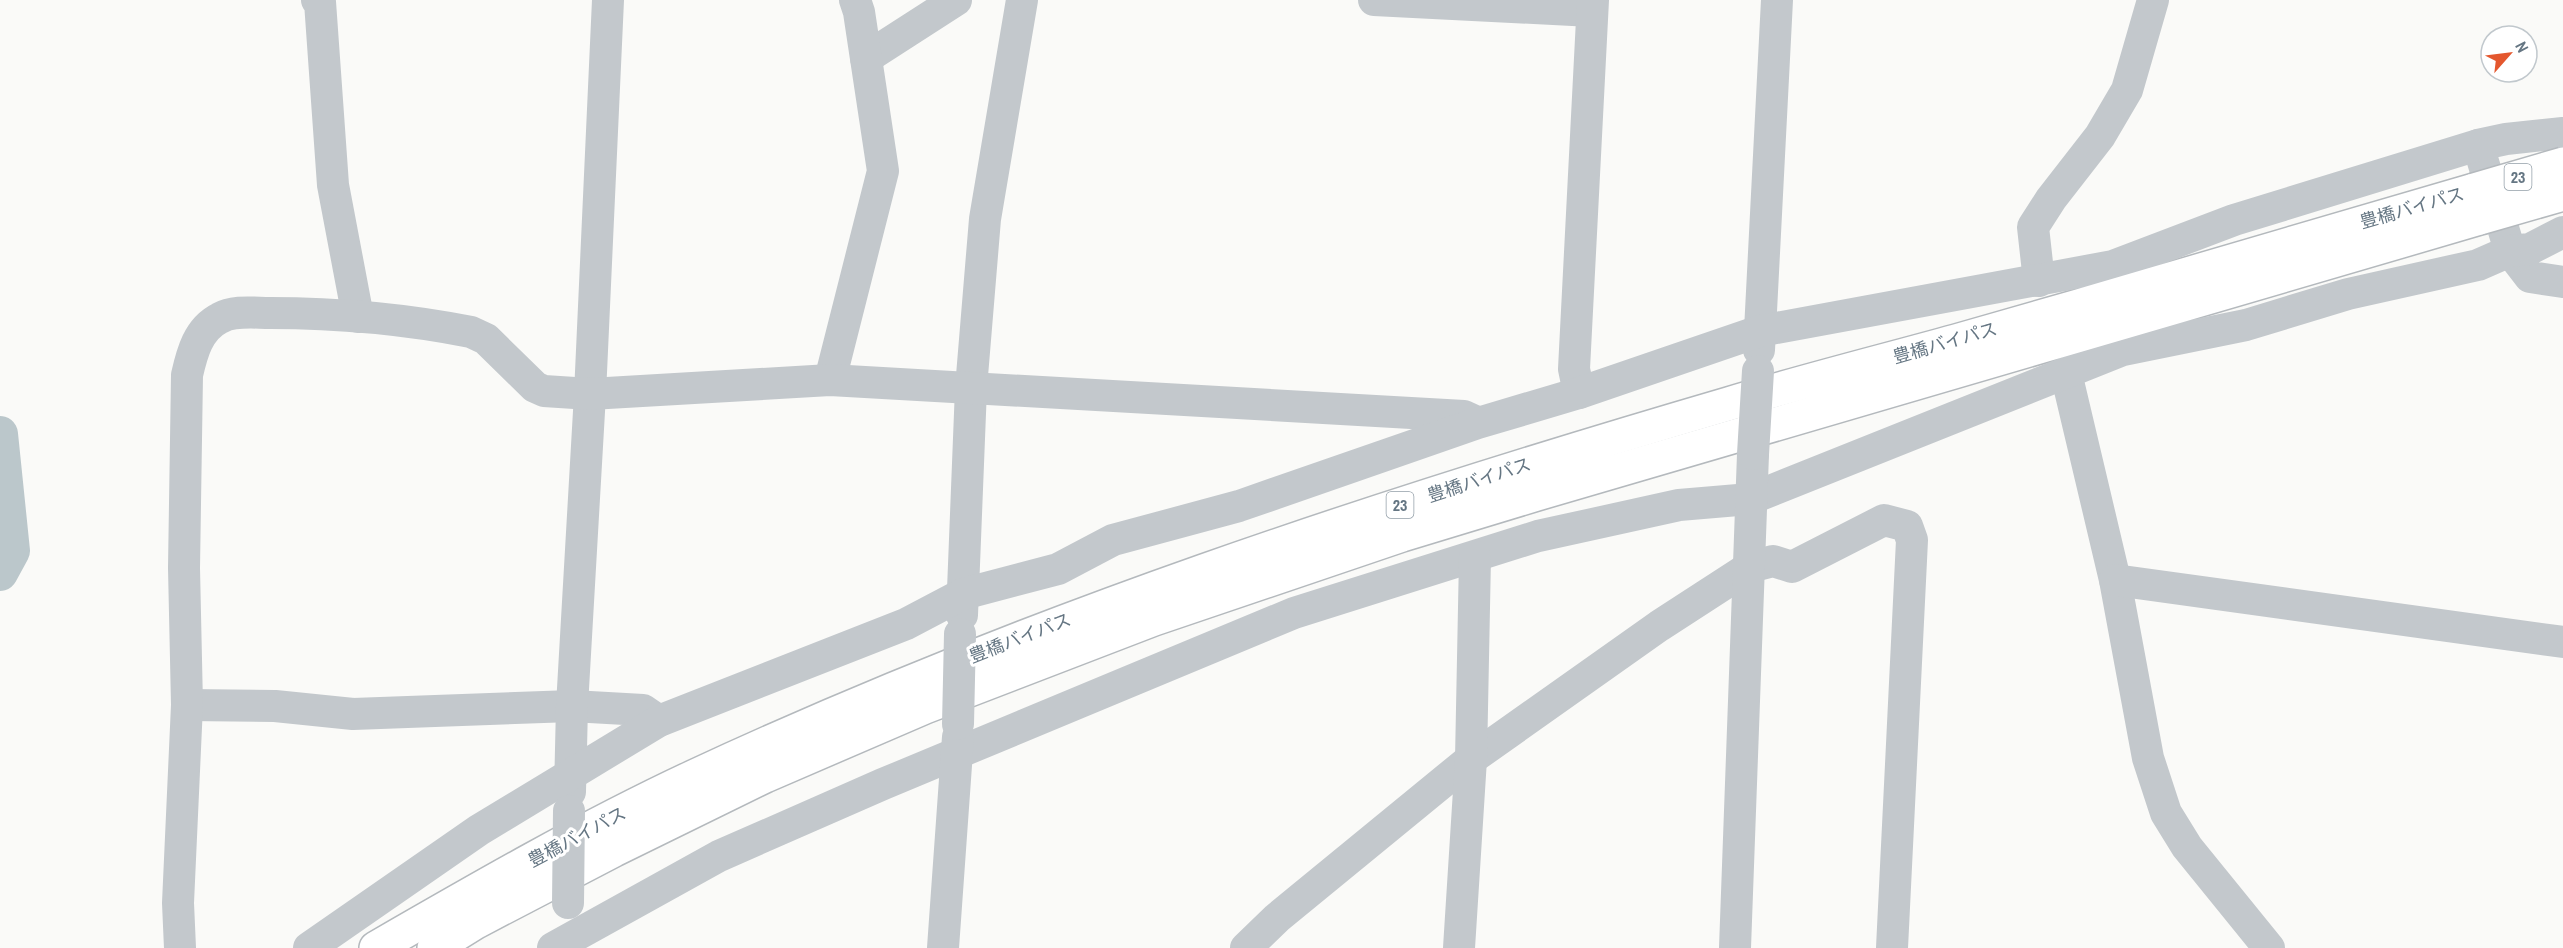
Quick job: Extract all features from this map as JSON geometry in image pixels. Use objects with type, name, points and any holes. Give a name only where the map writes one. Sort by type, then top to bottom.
[{"type":"highway","name":"豊橋バイパス","points":[[434,948],[476,922],[614,850],[765,776],[925,706],[1154,619],[1402,535],[2477,204],[2563,164]]},
{"type":"highway","name":"豊橋バイパス","points":[[376,948],[483,887],[688,779],[825,717],[922,677],[1028,634],[1151,589],[1395,506],[1721,406],[2016,324],[2477,204],[2563,194]]},
{"type":"street","points":[[317,0],[320,2],[333,185],[358,318]]},
{"type":"street","points":[[559,946],[568,903],[572,706],[590,394],[608,0]]},
{"type":"street","points":[[830,380],[883,171],[855,0]]},
{"type":"street","points":[[866,58],[956,0]]},
{"type":"street","points":[[943,948],[958,739],[960,634],[971,388],[985,219],[1022,0]]},
{"type":"street","points":[[1374,0],[1592,5],[1574,369],[1579,393]]},
{"type":"street","points":[[1735,948],[1750,567],[1750,498],[1777,0]]},
{"type":"street","points":[[2039,281],[2033,227],[2051,199],[2100,136],[2127,90],[2153,0]]},
{"type":"street","points":[[309,948],[479,830],[659,720],[906,624],[963,594],[1058,569],[1113,540],[1239,506],[1478,423],[1579,393],[1760,331],[2114,266],[2234,220],[2478,145],[2506,139],[2563,133]]},
{"type":"street","points":[[2478,145],[2510,251],[2530,277],[2563,282]]},
{"type":"street","points":[[559,946],[718,856],[883,784],[958,739],[1294,613],[1538,536],[1679,505],[1750,498],[2123,350],[2246,326],[2348,294],[2478,265],[2510,251],[2530,249],[2563,232]]},
{"type":"street","points":[[180,948],[178,903],[187,705],[184,568],[187,375],[192,350],[210,325],[230,314],[322,313],[471,332],[486,339],[535,387],[544,391],[590,394],[830,380],[1464,416],[1478,423]]},
{"type":"street","points":[[2066,373],[2115,580],[2148,758],[2166,813],[2187,847],[2269,948]]},
{"type":"street","points":[[1246,948],[1276,918],[1470,759],[1659,626],[1750,567],[1773,561],[1792,567],[1884,520],[1907,526],[1912,540],[1892,948]]},
{"type":"street","points":[[1459,948],[1470,759],[1475,557]]},
{"type":"street","points":[[2115,580],[2563,642]]},
{"type":"street","points":[[187,705],[275,706],[353,714],[572,706],[644,710],[659,720]]},
{"type":"waterway","points":[[0,434],[12,551],[0,573]]}]
